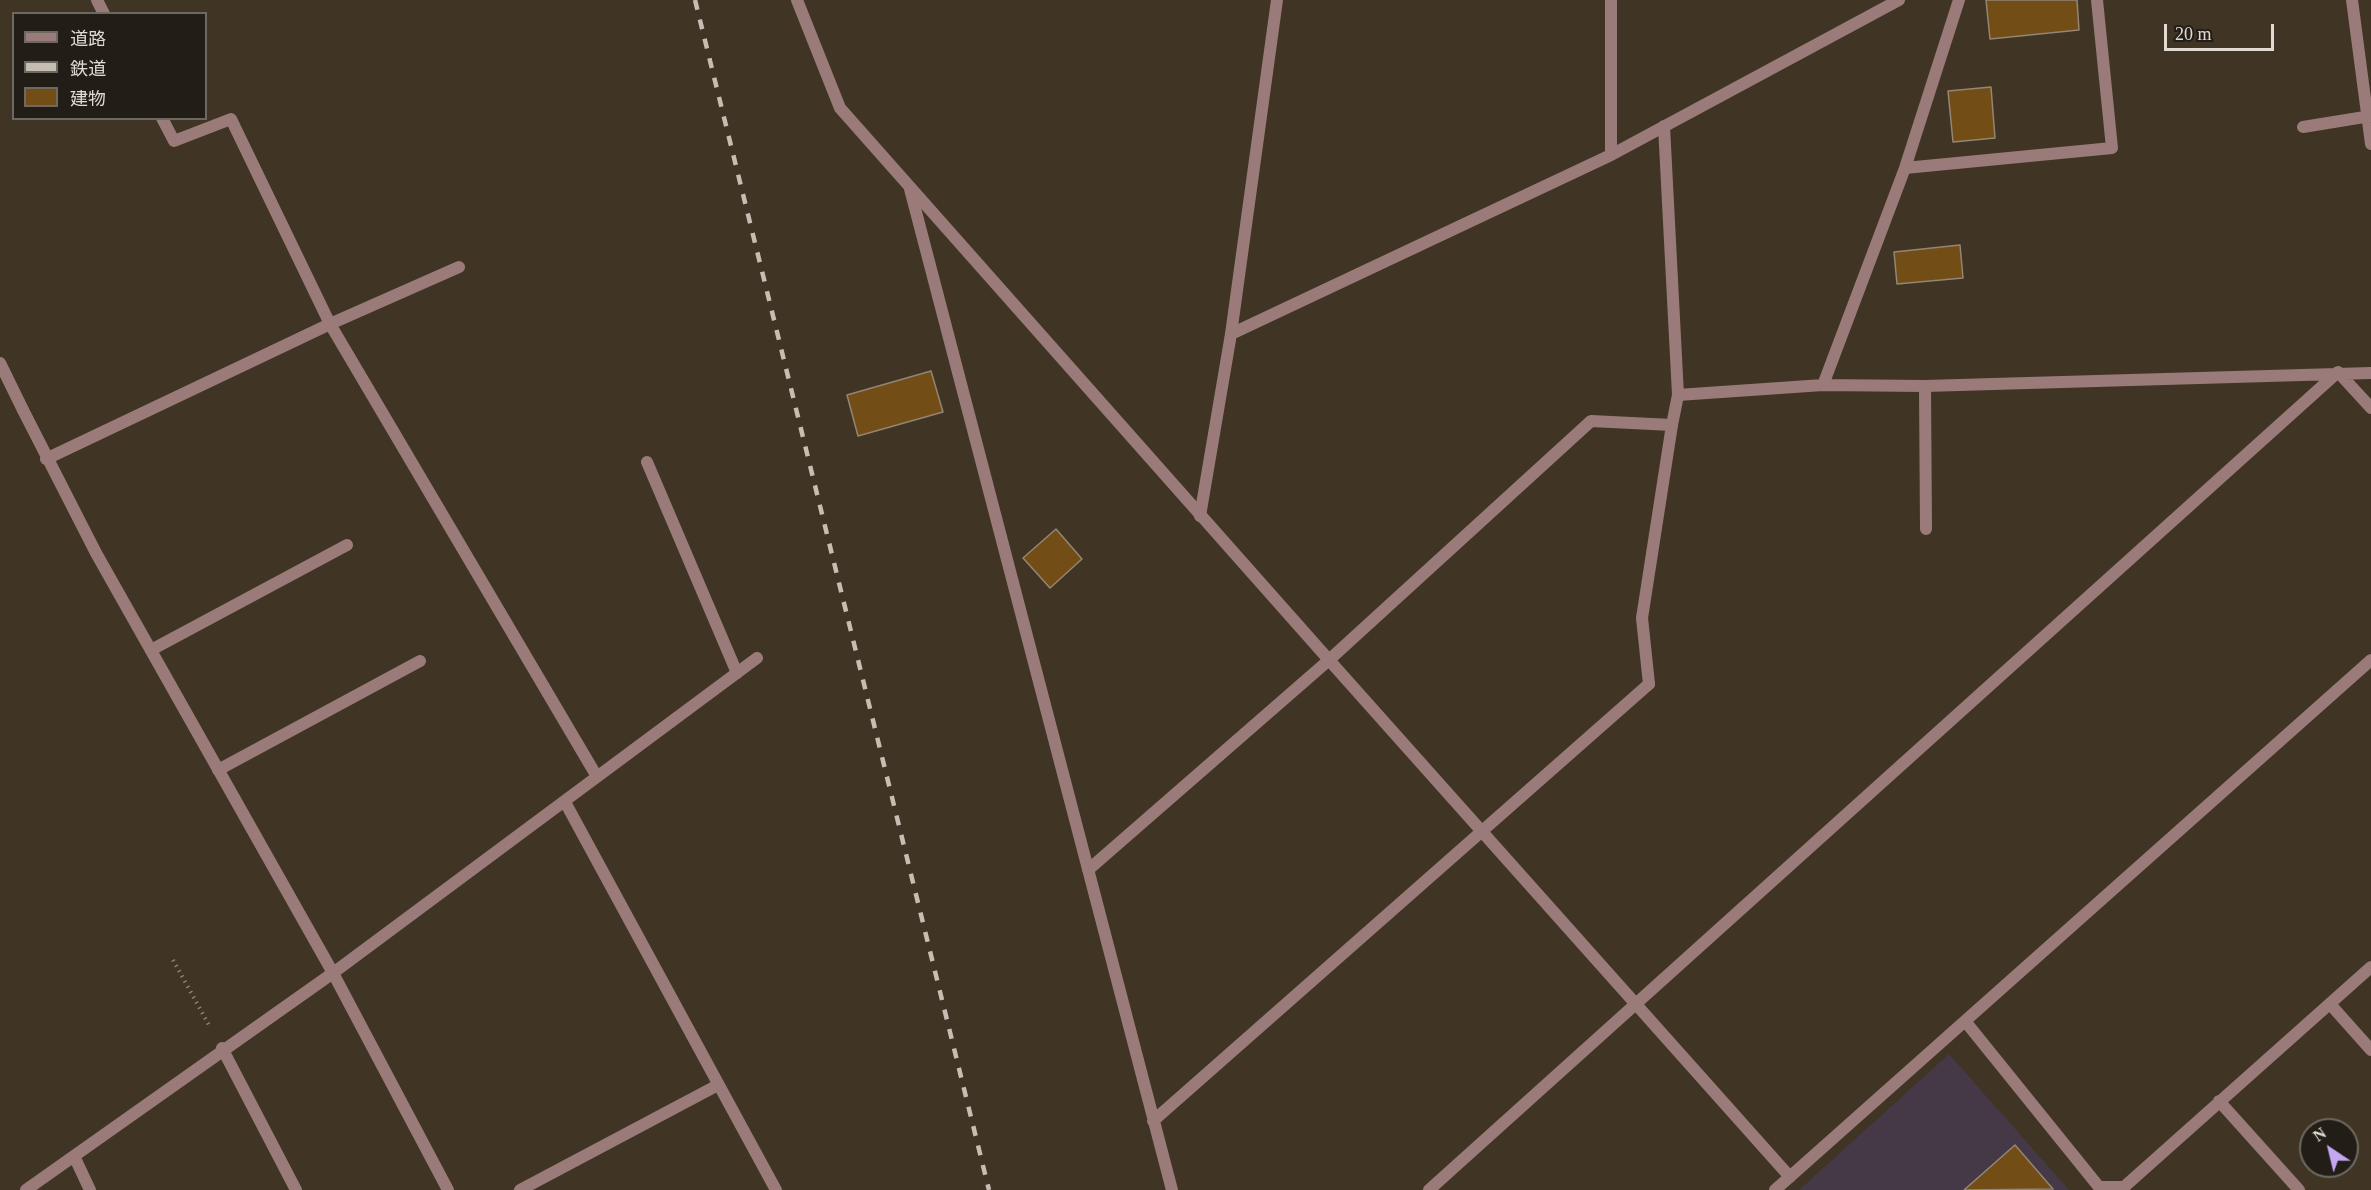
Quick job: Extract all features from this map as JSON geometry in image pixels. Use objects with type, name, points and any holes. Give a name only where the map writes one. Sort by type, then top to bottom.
[{"type":"street","points":[[796,0],[840,108],[1200,516],[1483,830],[1790,1177]]},
{"type":"street","points":[[1200,516],[1231,334],[1277,0]]},
{"type":"street","points":[[1611,0],[1611,155]]},
{"type":"street","points":[[1231,334],[1611,155],[1899,0]]},
{"type":"street","points":[[1823,385],[1905,168],[1959,0]]},
{"type":"street","points":[[1905,168],[2112,148],[2097,0]]},
{"type":"street","points":[[2352,0],[2371,144]]},
{"type":"street","points":[[2303,127],[2369,116]]},
{"type":"street","points":[[163,120],[174,141],[231,120],[330,324],[596,775]]},
{"type":"street","points":[[1153,1120],[1649,684],[1642,618],[1678,395],[1664,126]]},
{"type":"street","points":[[910,189],[1172,1190]]},
{"type":"street","points":[[46,459],[330,324],[459,267]]},
{"type":"street","points":[[0,363],[46,459],[333,973],[448,1190]]},
{"type":"street","points":[[1678,395],[1823,385],[1925,386],[2338,372],[2371,373]]},
{"type":"street","points":[[2338,372],[2371,408]]},
{"type":"street","points":[[1429,1190],[2338,372]]},
{"type":"street","points":[[1925,386],[1926,529]]},
{"type":"street","points":[[1088,870],[1329,660],[1591,421],[1672,425]]},
{"type":"street","points":[[647,462],[737,673]]},
{"type":"street","points":[[151,650],[347,545]]},
{"type":"street","points":[[26,1190],[222,1048],[333,973],[565,802],[596,775],[757,658]]},
{"type":"street","points":[[1775,1190],[2371,660]]},
{"type":"street","points":[[218,770],[420,661]]},
{"type":"street","points":[[565,802],[776,1190]]},
{"type":"street","points":[[1965,1021],[2099,1187],[2124,1187],[2371,967]]},
{"type":"street","points":[[2330,1005],[2371,1050]]},
{"type":"street","points":[[222,1048],[296,1190]]},
{"type":"street","points":[[520,1190],[718,1085]]},
{"type":"street","points":[[2219,1101],[2299,1190]]},
{"type":"street","points":[[74,1156],[90,1190]]},
{"type":"path","points":[[173,960],[222,1048]]},
{"type":"shaded area","points":[[1949,1054],[2069,1190],[1799,1190]]},
{"type":"building","points":[[1986,0],[2077,0],[2079,30],[1990,39]]},
{"type":"building","points":[[1991,87],[1995,138],[1953,142],[1948,91]]},
{"type":"building","points":[[1960,245],[1963,278],[1897,284],[1894,252]]},
{"type":"building","points":[[931,371],[943,412],[858,436],[847,395]]},
{"type":"building","points":[[1056,529],[1082,559],[1050,588],[1023,558]]},
{"type":"building","points":[[2015,1145],[2053,1189],[1964,1190]]},
{"type":"railway","points":[[695,0],[989,1190]]}]
